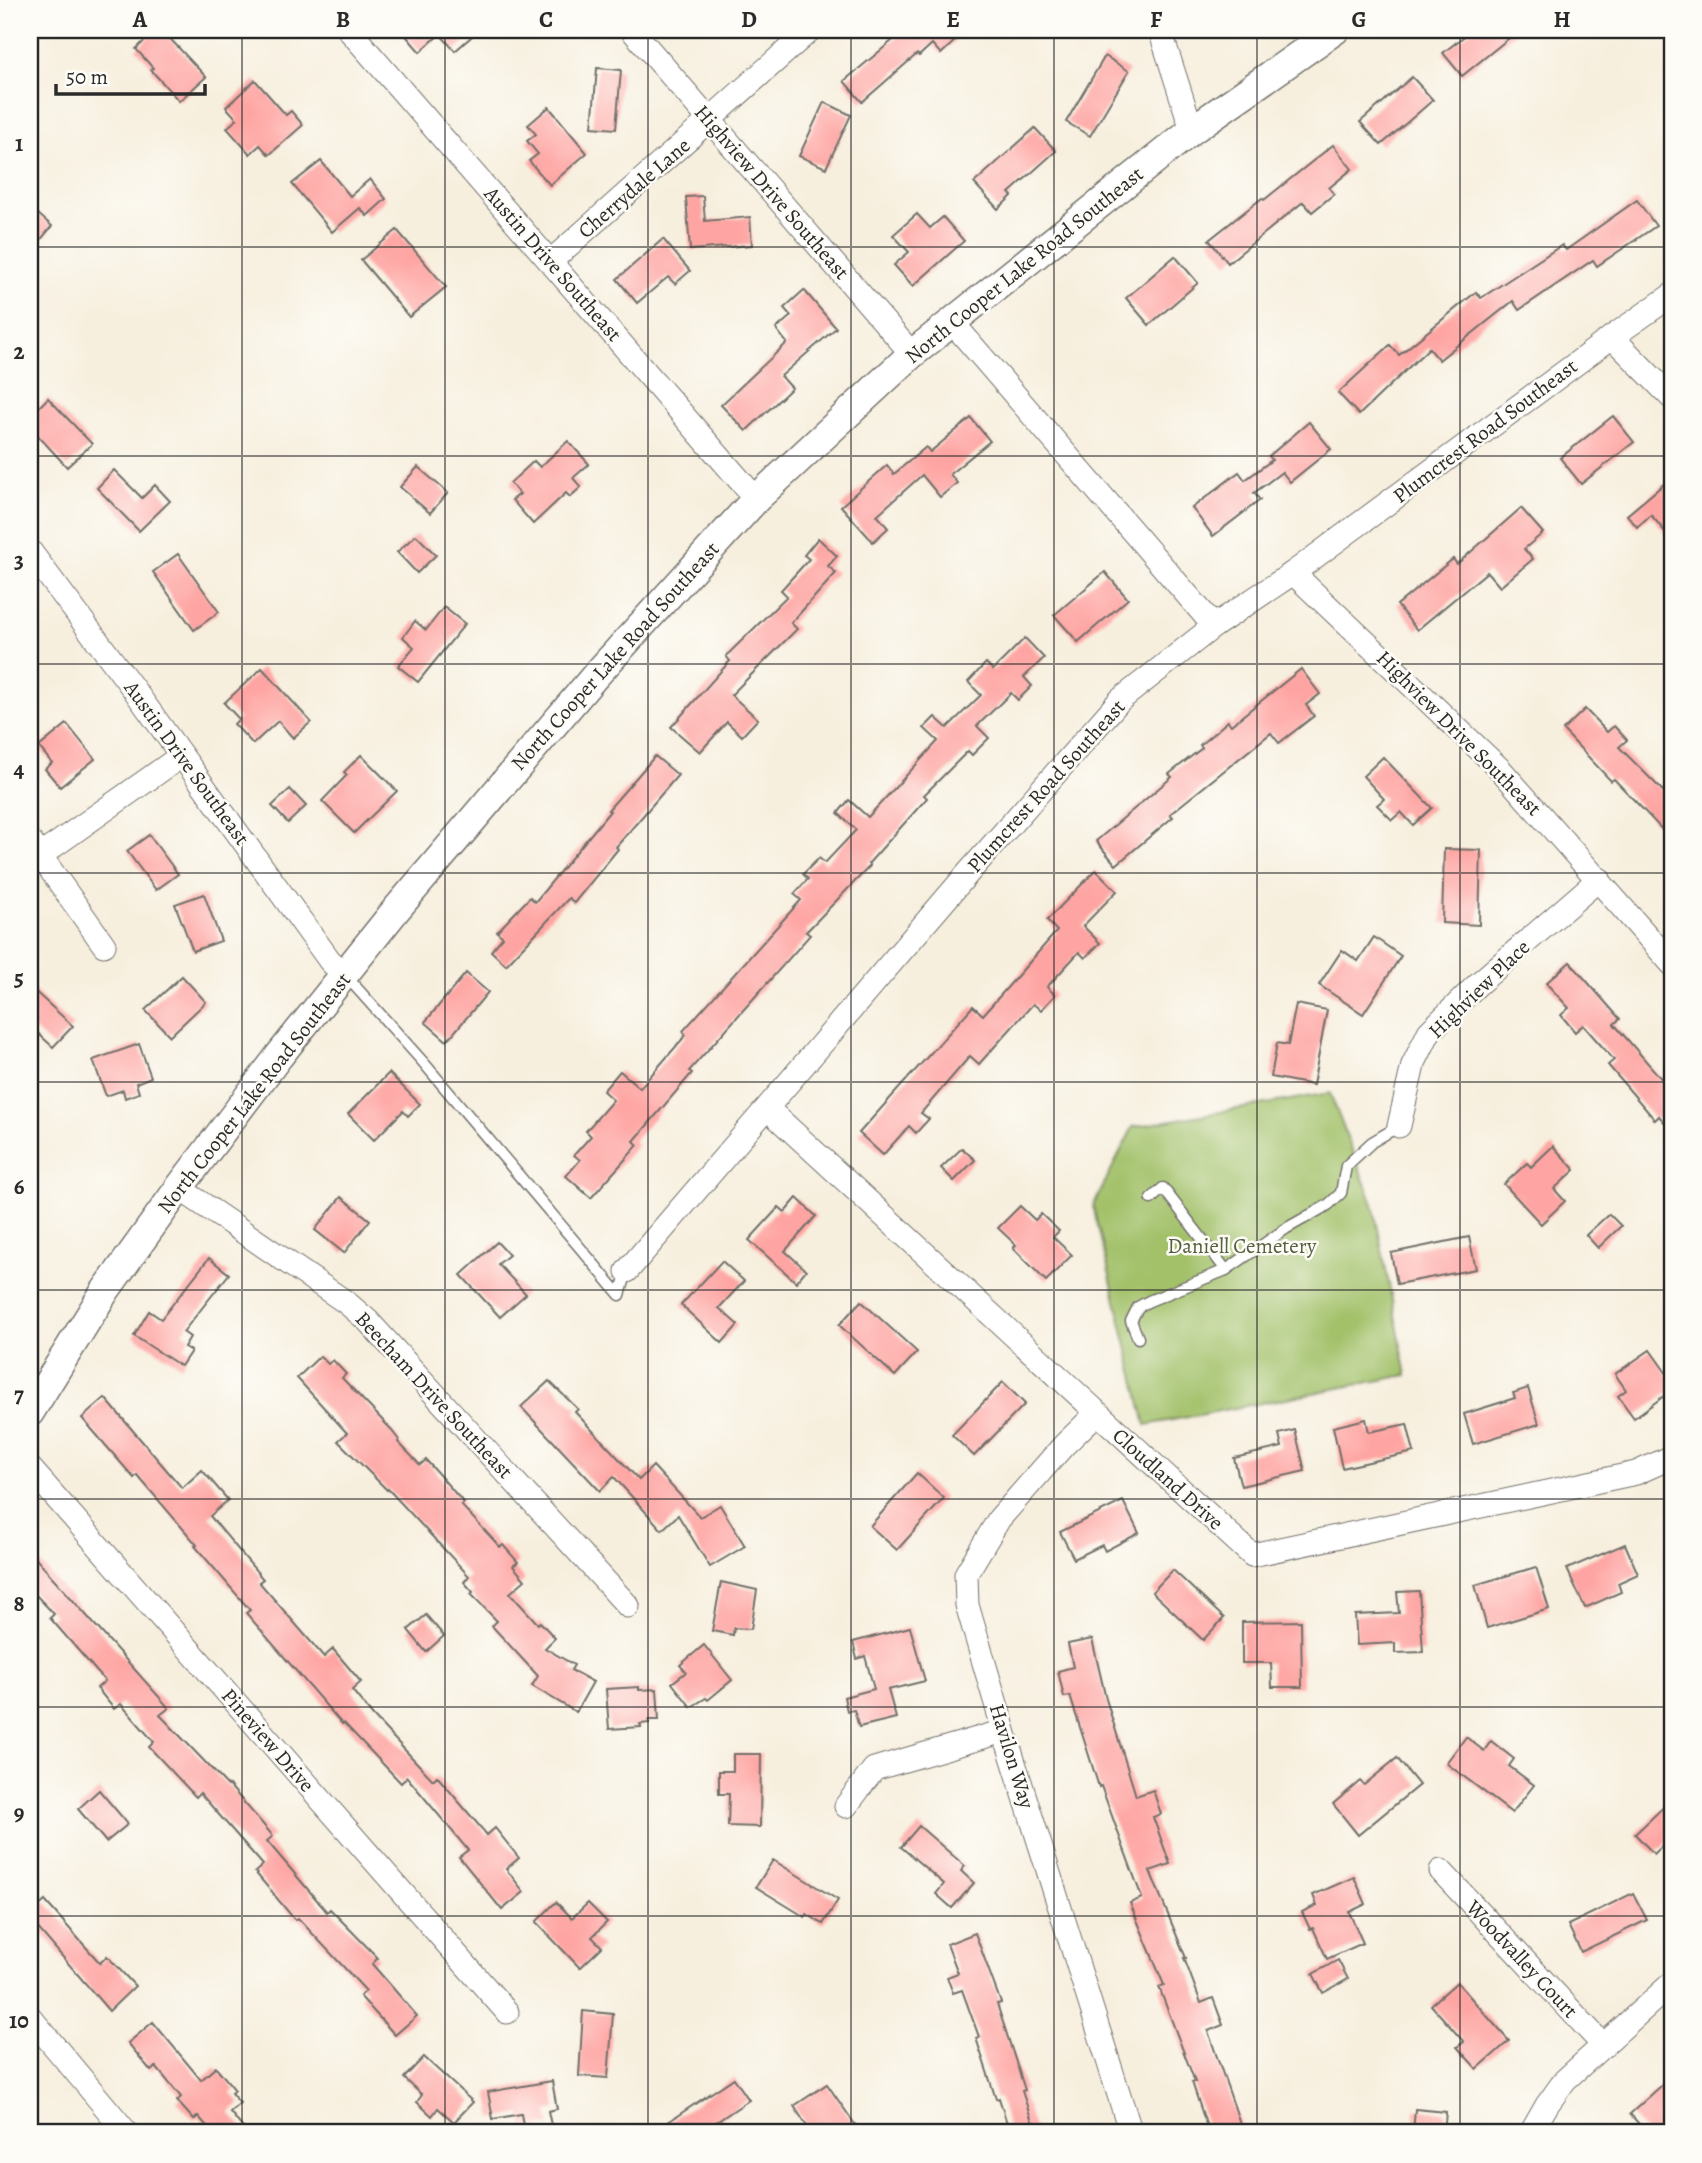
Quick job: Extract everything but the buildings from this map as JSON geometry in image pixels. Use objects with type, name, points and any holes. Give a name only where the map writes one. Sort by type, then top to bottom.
[{"type":"street","name":"Austin Drive Southeast","points":[[349,30],[756,499]]},
{"type":"street","name":"Highview Drive Southeast","points":[[632,30],[912,354]]},
{"type":"street","name":"Cherrydale Lane","points":[[551,261],[810,30]]},
{"type":"street","points":[[1160,30],[1192,131]]},
{"type":"street","name":"North Cooper Lake Road Southeast","points":[[30,1412],[105,1291],[279,1056],[495,791],[756,499],[912,354],[1192,131],[1335,30]]},
{"type":"street","name":"Plumcrest Road Southeast","points":[[627,1271],[1120,700],[1214,626],[1293,573],[1672,295]]},
{"type":"street","points":[[952,322],[1214,626]]},
{"type":"street","points":[[1612,337],[1672,398]]},
{"type":"street","name":"Austin Drive Southeast","points":[[30,551],[127,680],[330,961],[345,975]]},
{"type":"street","name":"Highview Drive Southeast","points":[[1293,573],[1500,769],[1672,964]]},
{"type":"street","points":[[104,945],[35,848],[181,756]]},
{"type":"street","name":"Highview Place","points":[[1399,1126],[1413,1065],[1429,1032],[1478,984],[1599,879]]},
{"type":"street","name":"Cloudland Drive","points":[[768,1109],[1252,1555],[1636,1472],[1672,1457]]},
{"type":"street","name":"Beecham Drive Southeast","points":[[179,1188],[358,1312],[628,1606]]},
{"type":"street","name":"Havilon Way","points":[[1096,1414],[999,1519],[965,1574],[967,1605],[1004,1731],[1130,2133]]},
{"type":"street","name":"Pineview Drive","points":[[30,1468],[507,2012]]},
{"type":"street","points":[[846,1807],[874,1769],[1004,1731]]},
{"type":"street","name":"Woodvalley Court","points":[[1441,1871],[1604,2046]]},
{"type":"street","points":[[1531,2133],[1565,2080],[1672,1983]]},
{"type":"street","points":[[30,2017],[127,2133]]},
{"type":"lane","points":[[345,975],[620,1295],[627,1271]]},
{"type":"lane","points":[[1138,1338],[1131,1321],[1138,1307],[1226,1270],[1287,1228],[1328,1205],[1341,1194],[1346,1166],[1372,1142],[1399,1126]]},
{"type":"lane","points":[[1151,1199],[1163,1188],[1226,1270]]},
{"type":"green space","name":"Daniell Cemetery","points":[[1330,1093],[1373,1204],[1407,1375],[1146,1425],[1093,1206],[1133,1127]]}]
